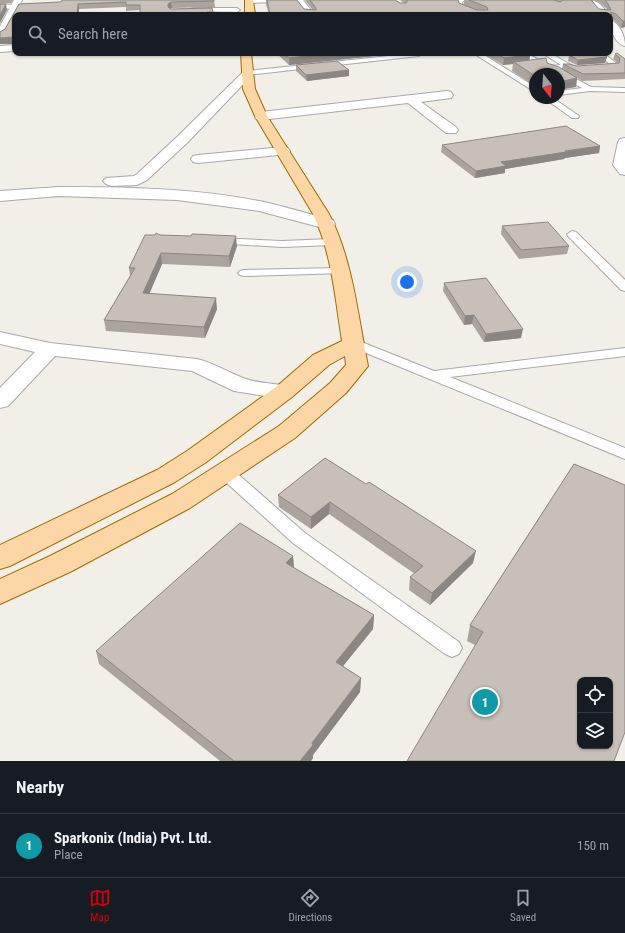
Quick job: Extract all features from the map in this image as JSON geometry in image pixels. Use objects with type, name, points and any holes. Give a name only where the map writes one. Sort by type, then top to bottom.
[{"type":"main road","points":[[249,0],[250,12]]},
{"type":"main road","points":[[0,592],[60,564],[181,501],[286,432],[338,388],[357,366],[340,270],[327,224],[261,116],[249,89],[246,56]]},
{"type":"main road","points":[[0,558],[166,476],[196,457],[284,392],[321,360],[354,343]]},
{"type":"street","points":[[298,0],[308,12]]},
{"type":"street","points":[[587,0],[595,4],[602,12]]},
{"type":"street","points":[[0,32],[12,14]]},
{"type":"street","points":[[0,17],[10,18]]},
{"type":"street","points":[[613,26],[625,43]]},
{"type":"street","points":[[0,49],[12,48]]},
{"type":"street","points":[[16,181],[137,180],[183,139],[248,73]]},
{"type":"street","points":[[261,116],[447,95]]},
{"type":"street","points":[[410,99],[451,130]]},
{"type":"street","points":[[625,142],[620,165],[625,172]]},
{"type":"street","points":[[198,159],[283,151]]},
{"type":"street","points":[[0,196],[24,193],[69,191],[127,192],[194,197],[259,206],[327,224]]},
{"type":"street","points":[[0,338],[50,349],[197,365],[242,386],[284,392]]},
{"type":"street","points":[[0,402],[50,349]]},
{"type":"lane","points":[[249,0],[278,0]]},
{"type":"lane","points":[[462,0],[458,2],[461,7],[475,12]]},
{"type":"lane","points":[[0,6],[18,4]]},
{"type":"lane","points":[[187,11],[237,8]]},
{"type":"lane","points":[[248,73],[408,56]]},
{"type":"lane","points":[[481,56],[529,86]]},
{"type":"lane","points":[[527,56],[549,68],[573,67],[551,56]]},
{"type":"lane","points":[[596,68],[616,66],[603,56]]},
{"type":"lane","points":[[528,66],[542,64]]},
{"type":"lane","points":[[501,68],[514,67]]},
{"type":"lane","points":[[565,76],[590,89]]},
{"type":"lane","points":[[565,91],[590,89],[625,90]]},
{"type":"lane","points":[[557,104],[575,116]]},
{"type":"lane","points":[[572,234],[625,287]]},
{"type":"lane","points":[[204,241],[282,244],[332,242]]},
{"type":"lane","points":[[244,273],[340,270]]},
{"type":"lane","points":[[354,343],[625,454]]},
{"type":"lane","points":[[432,376],[625,352]]},
{"type":"lane","points":[[225,472],[299,538],[452,648]]},
{"type":"building","points":[[63,0],[214,0],[171,2],[168,4],[168,7],[171,9],[212,8],[213,12],[140,12],[140,5],[126,5],[126,2],[78,4],[77,12],[15,12],[19,4],[60,2]]},
{"type":"building","points":[[267,0],[297,0],[304,9],[316,10],[310,0],[395,0],[400,3],[406,3],[408,0],[458,0],[459,3],[477,10],[488,10],[487,7],[469,0],[554,0],[560,2],[563,0],[591,0],[599,9],[611,10],[605,0],[625,0],[625,21],[613,12],[269,12]]},
{"type":"building","points":[[0,4],[6,4],[0,15]]},
{"type":"building","points":[[12,16],[12,37],[0,38],[0,32],[5,29]]},
{"type":"building","points":[[617,53],[625,59],[625,73],[583,74],[563,64],[577,66],[619,63],[620,58],[615,54]]},
{"type":"building","points":[[287,56],[307,56],[289,58]]},
{"type":"building","points":[[501,56],[521,56],[504,58]]},
{"type":"building","points":[[571,56],[607,57],[578,60]]},
{"type":"building","points":[[546,58],[547,63],[561,68],[529,68],[529,72],[514,62]]},
{"type":"building","points":[[337,61],[349,70],[306,75],[296,65]]},
{"type":"building","points":[[565,71],[577,78],[565,81]]},
{"type":"building","points":[[566,126],[600,146],[501,162],[506,166],[476,171],[442,145]]},
{"type":"building","points":[[548,222],[569,246],[521,250],[502,226]]},
{"type":"building","points":[[156,233],[160,235],[191,236],[192,234],[236,236],[229,256],[161,253],[143,293],[216,298],[204,327],[104,320],[135,268],[129,268],[145,235],[155,235]]},
{"type":"building","points":[[486,278],[523,329],[486,334],[474,315],[465,316],[444,283]]},
{"type":"building","points":[[325,458],[366,484],[369,482],[476,551],[432,593],[410,577],[423,566],[330,502],[311,517],[278,495]]},
{"type":"building","points":[[574,464],[625,485],[625,732],[614,761],[407,761],[483,632],[470,625]]},
{"type":"building","points":[[240,523],[293,556],[286,563],[374,615],[336,662],[361,678],[300,761],[234,761],[96,651]]},
{"type":"place","name":"Sparkonix (India) Pvt. Ltd.","points":[[485,702]]}]
